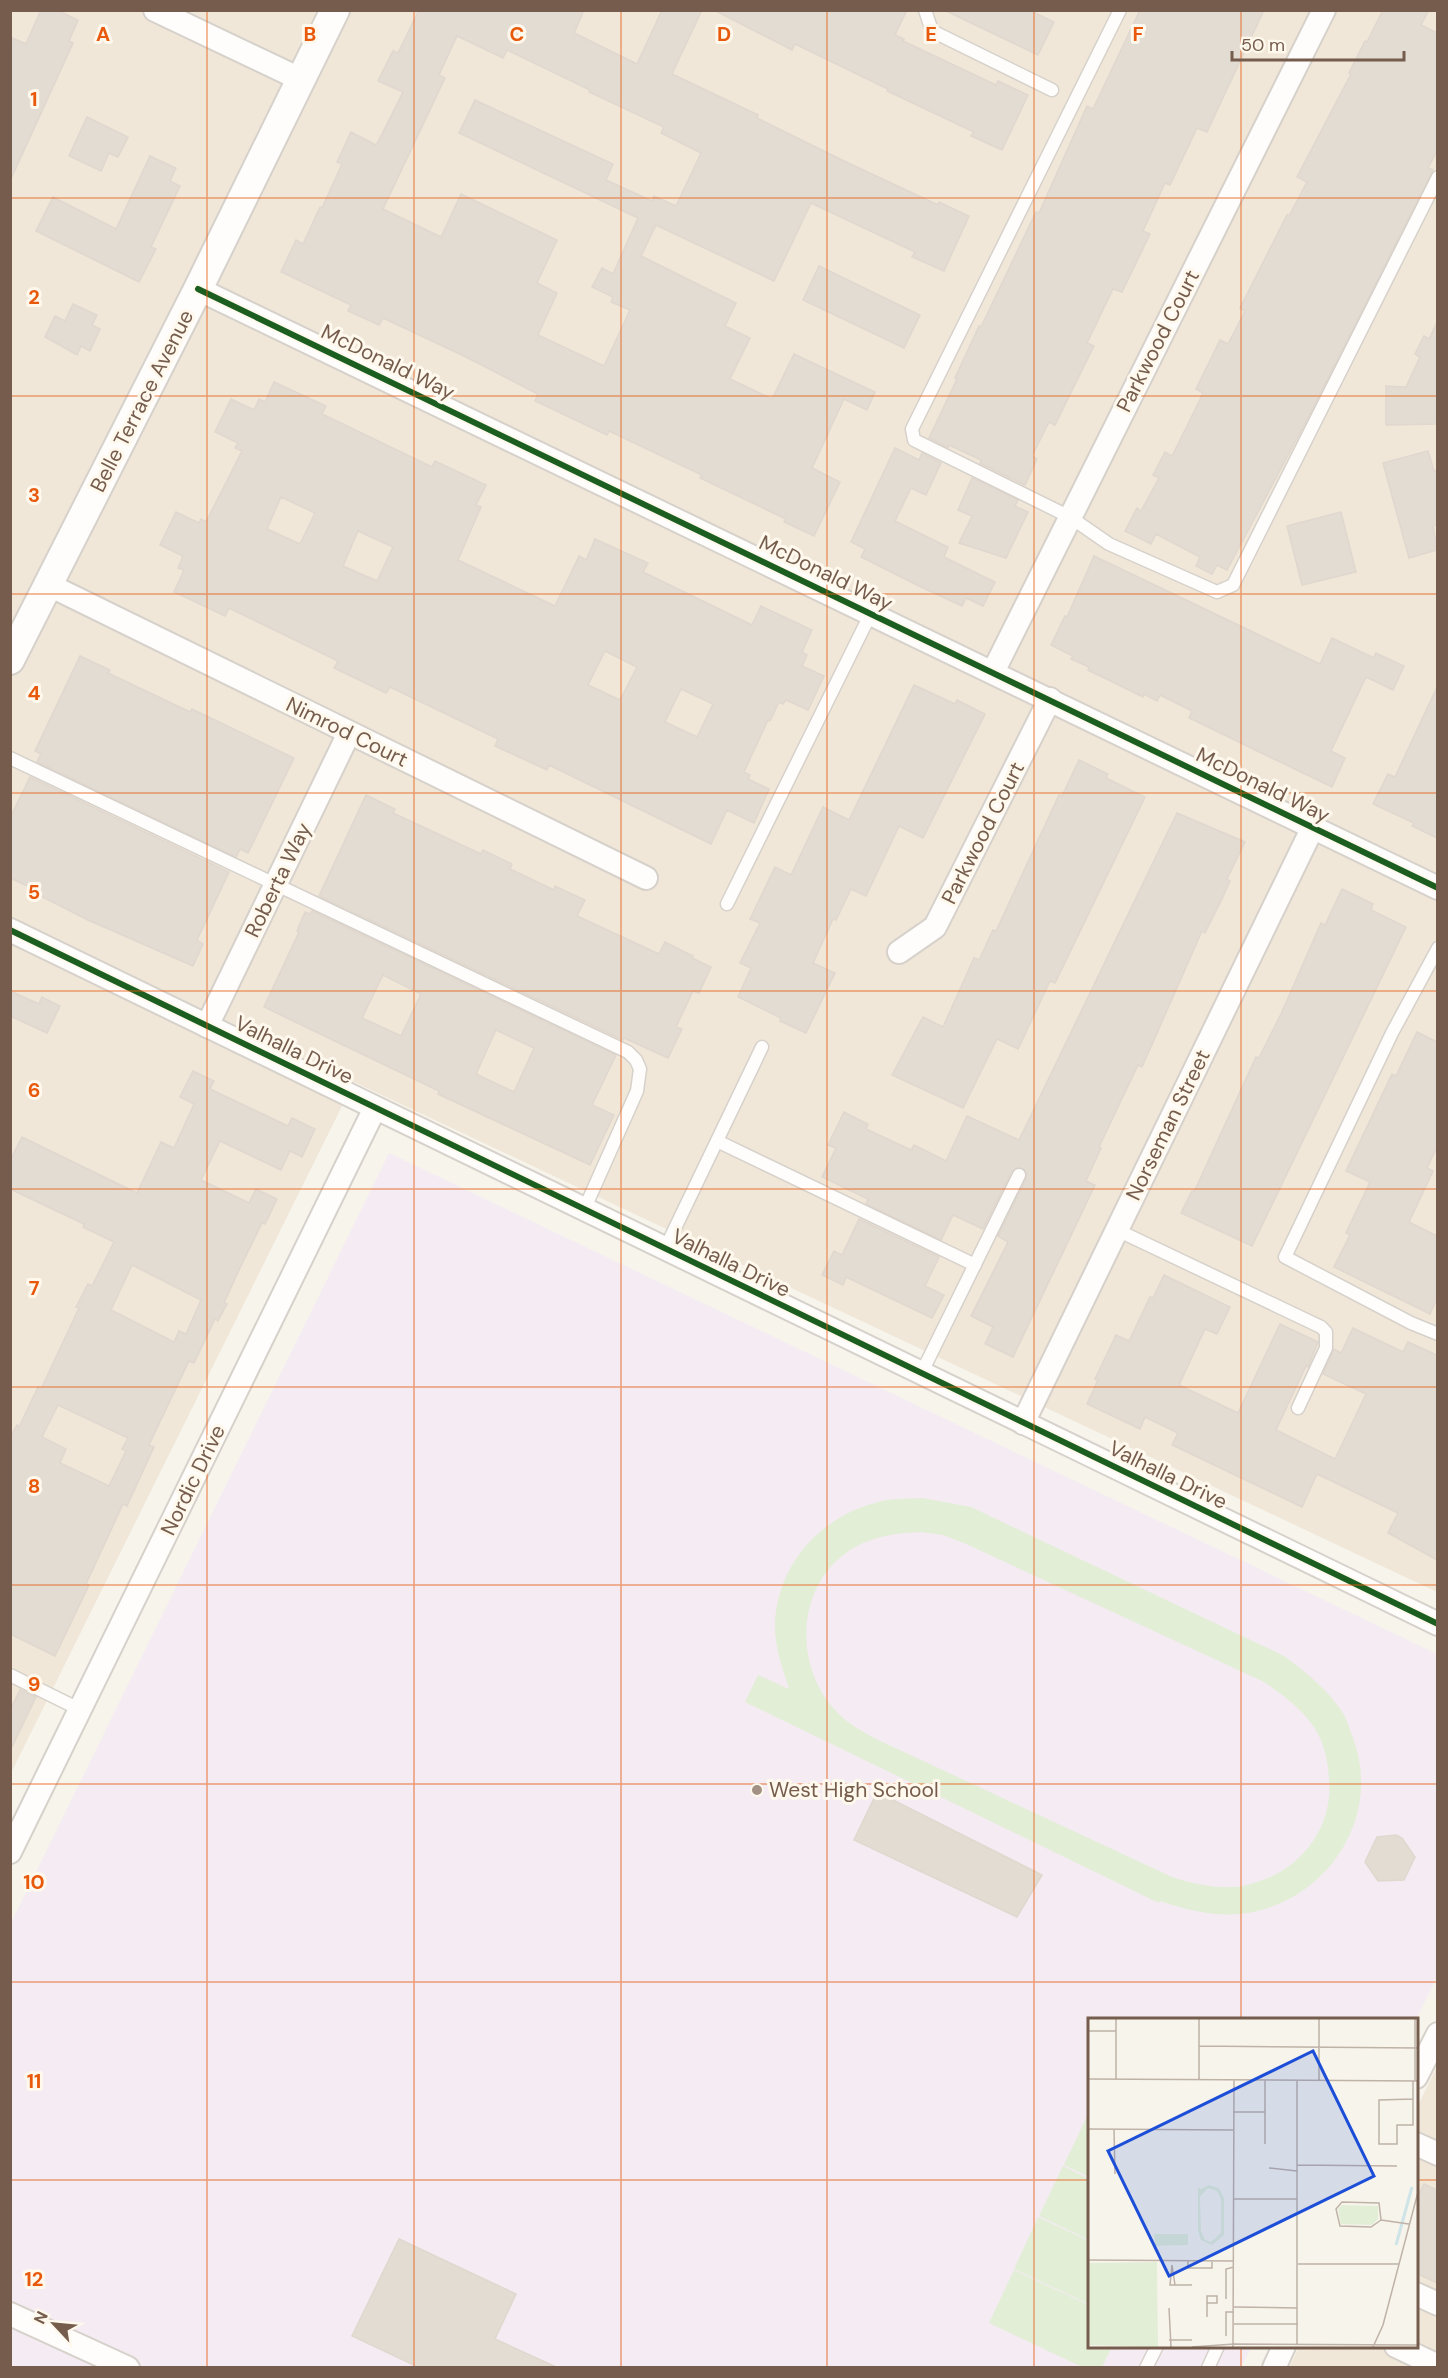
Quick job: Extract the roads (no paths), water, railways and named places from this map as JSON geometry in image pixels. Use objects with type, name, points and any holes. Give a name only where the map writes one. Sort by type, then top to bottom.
[{"type":"street","points":[[155,10],[300,79]]},
{"type":"street","name":"Belle Terrace Avenue","points":[[10,660],[198,289],[335,10]]},
{"type":"street","name":"Parkwood Court","points":[[993,672],[1324,10]]},
{"type":"street","name":"McDonald Way","points":[[198,289],[1437,888]]},
{"type":"street","name":"Nimrod Court","points":[[49,585],[646,878]]},
{"type":"street","name":"Parkwood Court","points":[[899,952],[935,927],[1050,699]]},
{"type":"street","name":"Roberta Way","points":[[207,1026],[349,734]]},
{"type":"street","name":"Norseman Street","points":[[1023,1423],[1313,827]]},
{"type":"street","name":"Valhalla Drive","points":[[10,930],[1437,1624]]},
{"type":"street","name":"Nordic Drive","points":[[10,1852],[375,1108]]},
{"type":"street","points":[[1418,2073],[1437,2034]]},
{"type":"street","points":[[1418,2145],[1437,2154]]},
{"type":"street","points":[[1418,2295],[1437,2304]]},
{"type":"street","points":[[10,2314],[129,2367]]},
{"type":"street","points":[[1274,2367],[1283,2348]]},
{"type":"street","points":[[1400,2348],[1437,2366]]},
{"type":"lane","points":[[925,10],[932,32],[1052,90]]},
{"type":"lane","points":[[1120,10],[912,429],[914,440],[1070,517],[1109,544],[1216,592],[1233,585],[1437,177]]},
{"type":"lane","points":[[727,904],[871,613]]},
{"type":"lane","points":[[10,758],[628,1052],[636,1060],[640,1069],[637,1091],[584,1209]]},
{"type":"lane","points":[[1437,948],[1392,1033],[1285,1257],[1411,1323],[1437,1334]]},
{"type":"lane","points":[[665,1249],[762,1047]]},
{"type":"lane","points":[[717,1141],[975,1265]]},
{"type":"lane","points":[[921,1374],[1018,1175]]},
{"type":"lane","points":[[1117,1230],[1326,1332],[1326,1348],[1298,1408]]},
{"type":"lane","points":[[10,1675],[81,1710]]},
{"type":"lane","points":[[1146,2367],[1155,2348]]},
{"type":"lane","points":[[1208,2367],[1217,2348]]},
{"type":"place","name":"West High School","points":[[757,1790]]}]
